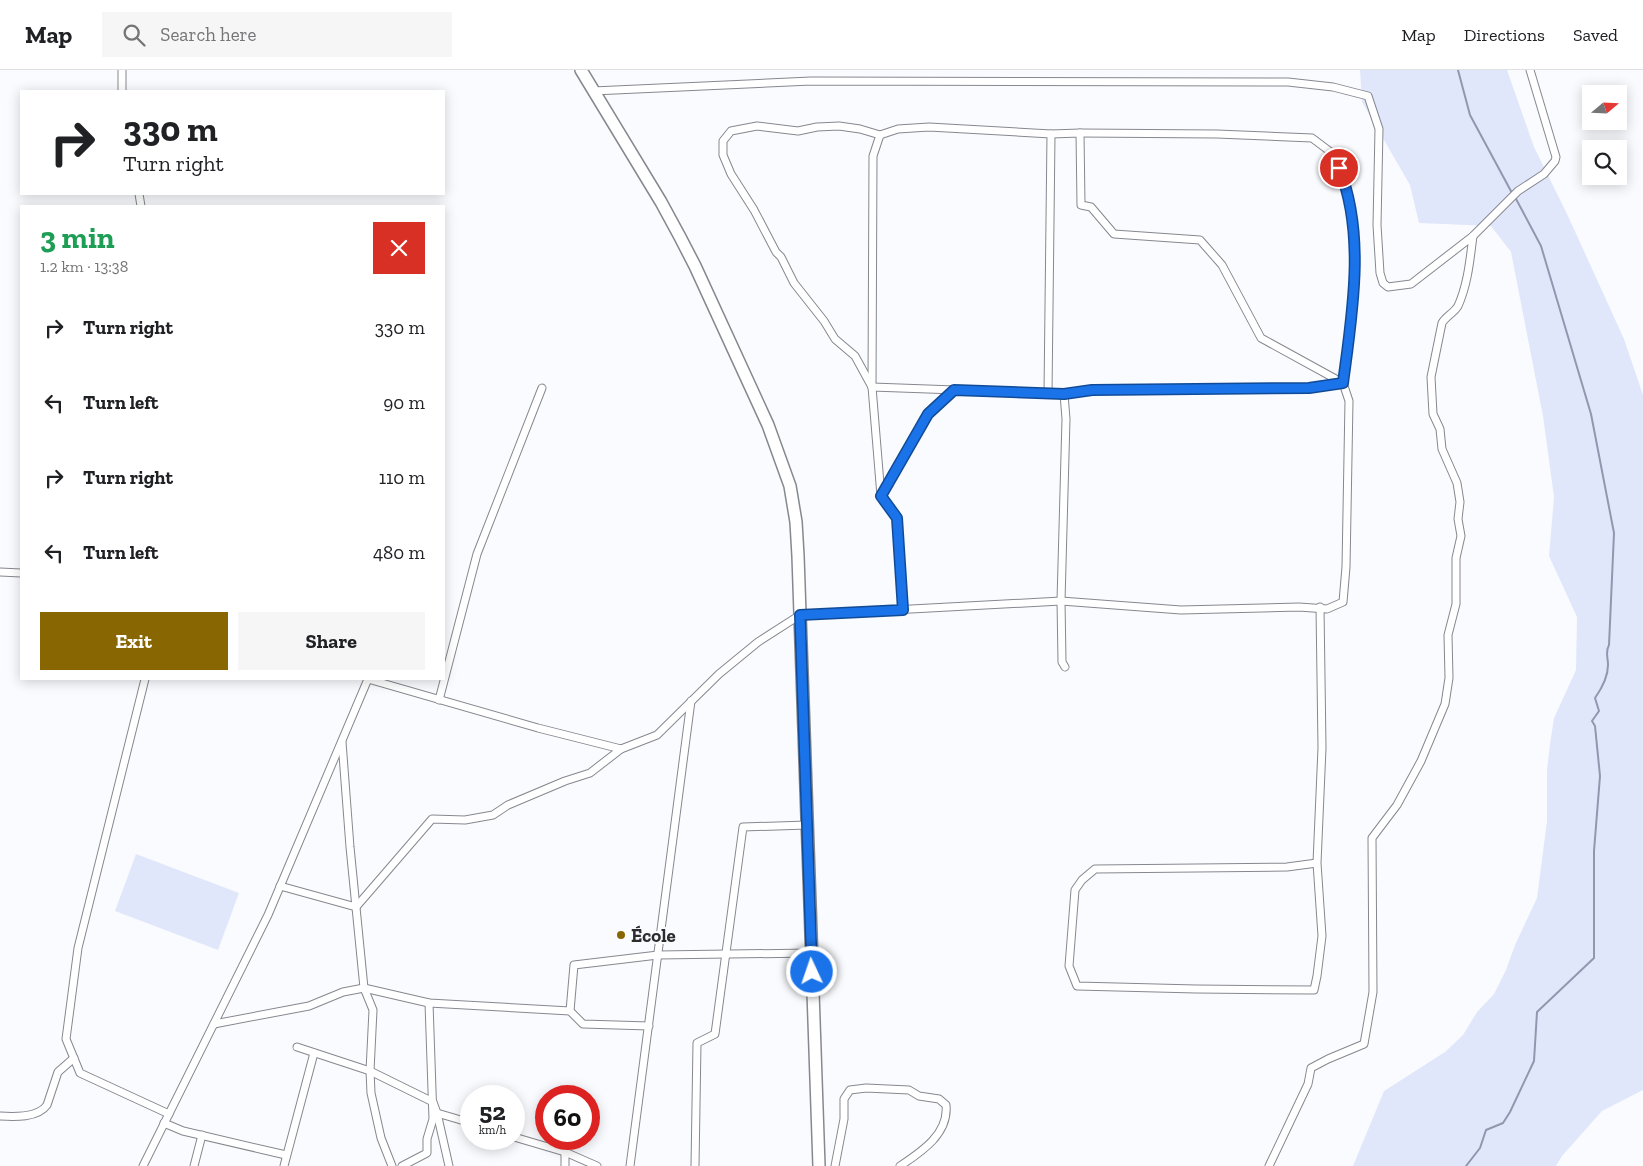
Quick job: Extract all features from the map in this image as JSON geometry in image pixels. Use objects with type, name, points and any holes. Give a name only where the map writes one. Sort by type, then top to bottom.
[{"type":"main road","points":[[581,70],[661,202],[685,246],[768,425],[786,472],[794,506],[798,556],[819,1166]]},
{"type":"street","points":[[122,70],[122,90]]},
{"type":"street","points":[[592,91],[810,81],[1278,82],[1333,87],[1368,96],[1379,129],[1377,225],[1380,273],[1382,283],[1388,287],[1411,284],[1473,236],[1518,191],[1544,174],[1555,161],[1556,157],[1530,70]]},
{"type":"street","points":[[356,907],[432,819],[465,820],[493,815],[508,805],[565,781],[590,774],[621,749],[657,735],[720,674],[758,642],[800,615],[1061,601],[1181,610],[1328,608],[1343,602],[1346,567],[1349,401],[1343,383],[1355,272],[1352,217],[1345,183],[1332,154],[1312,138],[1217,134],[1051,134],[929,128],[898,129],[880,136],[860,129],[839,126],[817,127],[798,131],[756,126],[731,131],[722,142],[722,148],[731,174],[754,210],[794,283],[828,327],[835,340],[855,356],[872,387]]},
{"type":"street","points":[[1080,133],[1081,205],[1091,208],[1114,234],[1200,240],[1222,264],[1261,338],[1343,383]]},
{"type":"street","points":[[1048,394],[1051,134]]},
{"type":"street","points":[[880,136],[873,156],[872,387],[881,496],[897,518],[903,610]]},
{"type":"street","points":[[1269,1166],[1308,1084],[1311,1068],[1364,1044],[1373,992],[1372,838],[1397,805],[1411,780],[1446,699],[1450,674],[1448,635],[1456,604],[1456,558],[1461,541],[1458,519],[1460,502],[1454,477],[1442,449],[1440,429],[1433,414],[1431,377],[1442,323],[1457,308],[1466,283],[1473,236]]},
{"type":"street","points":[[872,387],[1064,394],[1092,390],[1309,388],[1343,383]]},
{"type":"street","points":[[445,677],[477,554],[542,388]]},
{"type":"street","points":[[881,496],[928,414],[954,390]]},
{"type":"street","points":[[1064,394],[1066,419],[1061,601],[1062,662],[1065,667]]},
{"type":"street","points":[[0,572],[20,572]]},
{"type":"street","points":[[1317,863],[1277,867],[1094,869],[1082,880],[1075,890],[1069,966],[1077,986],[1314,990],[1322,936],[1317,863],[1322,748],[1320,607]]},
{"type":"street","points":[[145,680],[78,948],[66,1039],[80,1073],[169,1114]]},
{"type":"street","points":[[142,1166],[268,915],[368,680]]},
{"type":"street","points":[[371,680],[621,749]]},
{"type":"street","points":[[439,700],[444,680]]},
{"type":"street","points":[[630,1166],[692,701]]},
{"type":"street","points":[[342,739],[350,847],[364,988],[373,1010],[370,1071],[371,1093],[381,1138],[392,1166]]},
{"type":"street","points":[[696,1166],[697,1043],[715,1034],[743,827],[807,825]]},
{"type":"street","points":[[280,886],[356,907]]},
{"type":"street","points":[[570,1011],[574,965],[658,955],[812,953]]},
{"type":"street","points":[[214,1024],[309,1006],[343,992],[364,988],[429,1003],[570,1011],[583,1024],[649,1026]]},
{"type":"street","points":[[402,1166],[427,1153],[427,1139],[433,1119],[429,1003]]},
{"type":"street","points":[[297,1047],[370,1071],[433,1102],[449,1166]]},
{"type":"street","points":[[284,1166],[314,1053]]},
{"type":"street","points":[[0,1116],[19,1117],[44,1109],[58,1072],[74,1058]]},
{"type":"street","points":[[835,1166],[844,1119],[844,1099],[850,1090],[866,1088],[912,1091],[919,1096],[939,1098],[946,1105],[943,1127],[936,1139],[900,1166]]},
{"type":"street","points":[[437,1113],[460,1120]]},
{"type":"street","points":[[164,1123],[180,1130],[286,1155]]},
{"type":"street","points":[[194,1166],[202,1135]]},
{"type":"street","points":[[525,1140],[565,1152],[597,1166]]},
{"type":"street","points":[[565,1152],[565,1166]]},
{"type":"shaded area","points":[[1360,70],[1507,70],[1534,147],[1624,339],[1643,395],[1643,1090],[1602,1111],[1562,1156],[1556,1166],[1353,1166],[1384,1091],[1445,1052],[1463,1035],[1477,1012],[1494,994],[1537,898],[1547,821],[1547,770],[1550,744],[1554,718],[1576,670],[1577,617],[1549,556],[1554,497],[1543,416],[1511,252],[1491,226],[1419,223],[1410,185],[1362,102]]},
{"type":"shaded area","points":[[136,854],[239,893],[218,950],[115,911]]},
{"type":"waterway","points":[[1458,70],[1470,115],[1512,193]]},
{"type":"waterway","points":[[1466,1166],[1480,1148],[1486,1130],[1503,1123],[1534,1061],[1537,1012],[1594,958],[1594,851],[1600,776],[1595,726],[1592,721],[1599,711],[1595,698],[1604,682],[1608,669],[1607,652],[1609,645],[1614,533],[1591,414],[1541,246],[1515,197]]},
{"type":"place","name":"École","points":[[621,935]]},
{"type":"route","points":[[812,972],[800,615],[903,610],[897,518],[881,496],[928,414],[954,390],[1064,394],[1092,390],[1309,388],[1343,383],[1355,281],[1352,217],[1345,183],[1339,168]]}]
